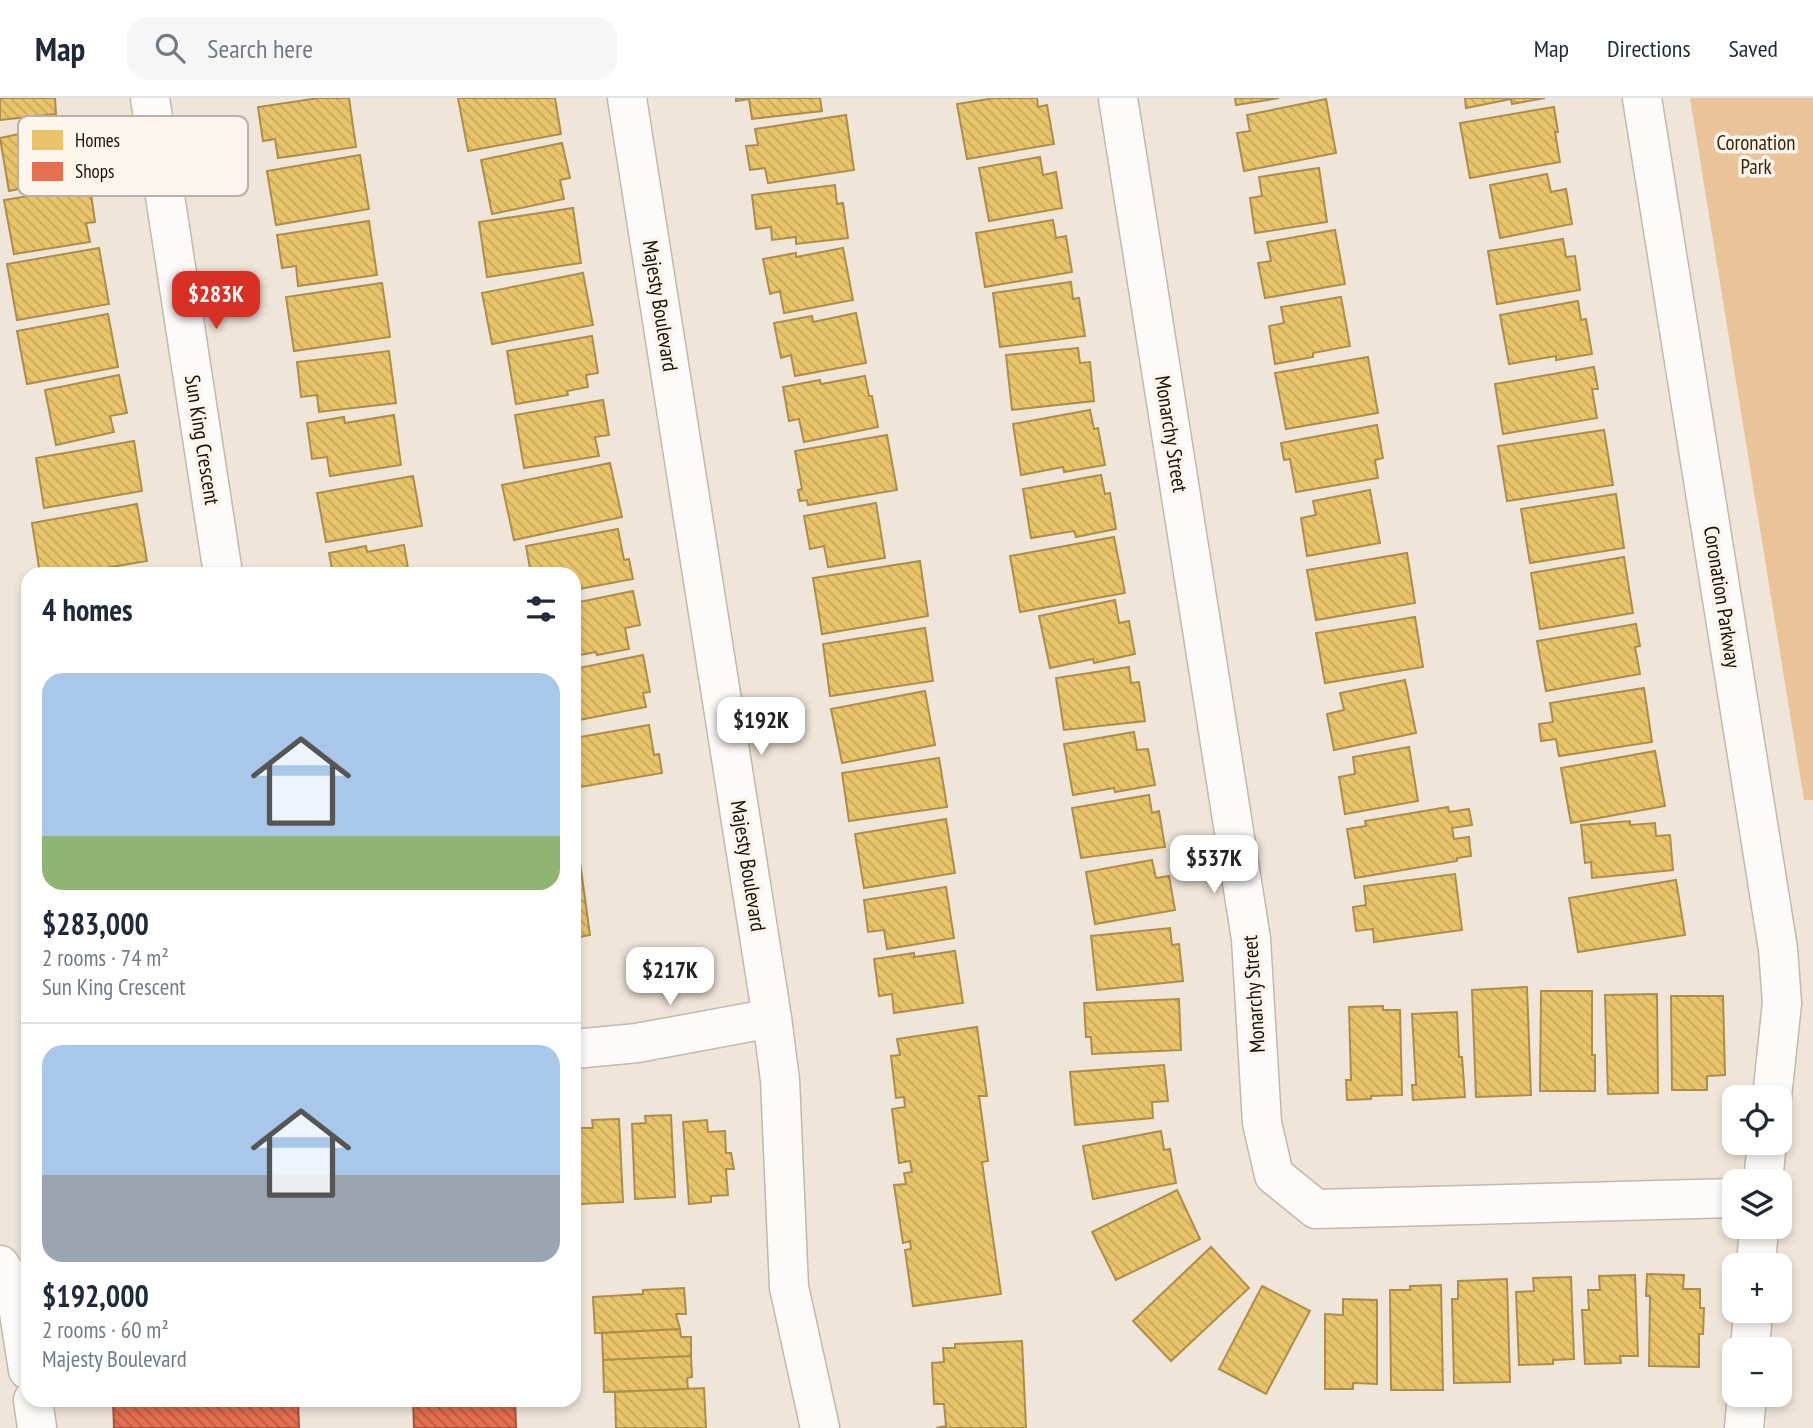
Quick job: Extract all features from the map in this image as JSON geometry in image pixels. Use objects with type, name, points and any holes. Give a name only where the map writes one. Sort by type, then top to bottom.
[{"type":"street","name":"Sun King Crescent","points":[[150,98],[153,116]]},
{"type":"street","name":"Majesty Boulevard","points":[[627,98],[772,1018],[780,1080],[789,1287],[820,1428]]},
{"type":"street","name":"Monarchy Street","points":[[1118,98],[1251,939],[1262,1123],[1274,1175],[1316,1209],[1722,1198]]},
{"type":"street","name":"Coronation Parkway","points":[[1642,98],[1778,949],[1782,1003],[1773,1085]]},
{"type":"street","name":"Sun King Crescent","points":[[165,196],[222,567]]},
{"type":"street","points":[[581,1048],[637,1043],[772,1018]]},
{"type":"street","points":[[0,1265],[15,1287],[21,1325]]},
{"type":"street","points":[[34,1407],[37,1428]]},
{"type":"street","points":[[1744,1428],[1746,1407]]},
{"type":"green space","name":"Coronation Park","points":[[1690,98],[1813,98],[1813,800],[1804,800]]},
{"type":"building: Homes","points":[[0,98],[55,98],[56,114],[0,120]]},
{"type":"building: Homes","points":[[319,98],[349,98],[356,147],[278,158],[275,139],[263,141],[258,107]]},
{"type":"building: Homes","points":[[458,98],[555,98],[561,134],[468,151]]},
{"type":"building: Homes","points":[[736,98],[820,98],[822,111],[752,119],[749,99],[736,101]]},
{"type":"building: Homes","points":[[995,98],[1037,98],[1038,107],[1047,105],[1054,144],[967,159],[957,104]]},
{"type":"building: Homes","points":[[1235,98],[1279,98],[1236,105]]},
{"type":"building: Homes","points":[[1465,98],[1545,98],[1512,104],[1511,99],[1466,108]]},
{"type":"building: Homes","points":[[1326,99],[1336,153],[1244,171],[1237,133],[1250,131],[1247,115]]},
{"type":"building: Homes","points":[[1554,107],[1560,162],[1470,178],[1460,123]]},
{"type":"building: Homes","points":[[846,115],[854,170],[768,183],[765,168],[750,170],[746,146],[758,145],[755,129]]},
{"type":"building: Homes","points":[[18,134],[18,189],[9,191],[0,138]]},
{"type":"building: Homes","points":[[562,143],[570,178],[560,180],[564,199],[492,214],[481,160]]},
{"type":"building: Homes","points":[[360,155],[369,209],[276,225],[267,171]]},
{"type":"building: Homes","points":[[1040,157],[1043,175],[1056,172],[1062,208],[989,221],[979,168]]},
{"type":"building: Homes","points":[[1319,168],[1327,222],[1255,233],[1250,198],[1262,196],[1259,177]]},
{"type":"building: Homes","points":[[1547,174],[1551,192],[1566,189],[1572,224],[1500,238],[1490,185]]},
{"type":"building: Homes","points":[[835,185],[837,204],[843,203],[848,238],[796,244],[796,237],[772,240],[771,227],[756,229],[752,195]]},
{"type":"building: Homes","points":[[29,196],[91,196],[95,222],[86,223],[90,242],[14,254],[4,200]]},
{"type":"building: Homes","points":[[573,208],[581,263],[487,277],[479,222]]},
{"type":"building: Homes","points":[[1053,220],[1056,238],[1066,236],[1072,272],[985,287],[976,233]]},
{"type":"building: Homes","points":[[369,221],[377,275],[298,286],[296,266],[282,268],[277,235]]},
{"type":"building: Homes","points":[[1335,230],[1345,284],[1265,298],[1258,263],[1271,261],[1267,242]]},
{"type":"building: Homes","points":[[1563,239],[1566,257],[1575,256],[1580,290],[1497,304],[1488,251]]},
{"type":"building: Homes","points":[[99,248],[109,304],[17,320],[7,264]]},
{"type":"building: Homes","points":[[843,248],[853,300],[784,313],[780,291],[770,294],[763,259],[796,253],[796,257]]},
{"type":"building: Homes","points":[[583,273],[593,325],[492,344],[482,293]]},
{"type":"building: Homes","points":[[1071,282],[1073,299],[1079,298],[1085,336],[1000,347],[993,293]]},
{"type":"building: Homes","points":[[382,283],[390,337],[294,351],[286,297]]},
{"type":"building: Homes","points":[[1341,297],[1350,346],[1275,364],[1269,326],[1284,323],[1281,307]]},
{"type":"building: Homes","points":[[1578,301],[1581,320],[1586,319],[1592,354],[1556,360],[1556,356],[1509,364],[1500,315]]},
{"type":"building: Homes","points":[[856,313],[866,363],[795,376],[791,355],[781,358],[774,323],[812,316],[813,322]]},
{"type":"building: Homes","points":[[108,314],[118,367],[27,384],[17,331]]},
{"type":"building: Homes","points":[[592,336],[598,373],[586,375],[588,387],[567,391],[568,395],[516,404],[507,351]]},
{"type":"building: Homes","points":[[1078,348],[1080,363],[1090,362],[1094,401],[1012,410],[1006,355]]},
{"type":"building: Homes","points":[[389,351],[396,403],[319,412],[317,395],[301,397],[297,362]]},
{"type":"building: Homes","points":[[1368,357],[1378,413],[1286,429],[1275,373]]},
{"type":"building: Homes","points":[[1594,367],[1598,389],[1592,389],[1597,418],[1503,434],[1495,384]]},
{"type":"building: Homes","points":[[119,375],[127,413],[110,416],[114,432],[56,445],[45,390]]},
{"type":"building: Homes","points":[[865,376],[878,427],[804,442],[799,419],[789,421],[783,387]]},
{"type":"building: Homes","points":[[603,400],[609,435],[595,437],[599,456],[524,468],[515,415]]},
{"type":"building: Homes","points":[[1090,410],[1094,429],[1098,428],[1105,465],[1064,472],[1063,467],[1021,475],[1013,424]]},
{"type":"building: Homes","points":[[394,415],[401,465],[330,476],[327,457],[312,459],[307,423],[344,417],[345,423]]},
{"type":"building: Homes","points":[[1377,425],[1383,458],[1375,460],[1378,478],[1296,492],[1290,459],[1284,460],[1281,443]]},
{"type":"building: Homes","points":[[1604,430],[1613,485],[1507,501],[1498,446]]},
{"type":"building: Homes","points":[[887,435],[897,490],[808,505],[807,500],[800,501],[798,490],[802,489],[795,451]]},
{"type":"building: Homes","points":[[134,441],[142,491],[44,508],[36,458]]},
{"type":"building: Homes","points":[[610,463],[622,517],[514,540],[502,485]]},
{"type":"building: Homes","points":[[1101,475],[1105,494],[1110,493],[1116,529],[1076,537],[1074,531],[1031,538],[1023,489]]},
{"type":"building: Homes","points":[[413,476],[422,526],[326,542],[317,493]]},
{"type":"building: Homes","points":[[1370,490],[1380,543],[1307,556],[1301,518],[1316,515],[1313,501]]},
{"type":"building: Homes","points":[[1616,494],[1624,548],[1530,563],[1521,509]]},
{"type":"building: Homes","points":[[876,503],[885,558],[828,567],[824,546],[810,549],[804,516]]},
{"type":"building: Homes","points":[[137,504],[147,561],[111,567],[39,567],[32,523]]},
{"type":"building: Homes","points":[[618,529],[624,560],[629,559],[633,579],[581,589],[581,567],[530,567],[526,546]]},
{"type":"building: Homes","points":[[1114,537],[1125,593],[1020,612],[1010,556]]},
{"type":"building: Homes","points":[[404,545],[408,567],[332,567],[329,553],[366,546],[367,552]]},
{"type":"building: Homes","points":[[1407,553],[1415,603],[1316,620],[1307,570]]},
{"type":"building: Homes","points":[[1624,557],[1633,613],[1540,629],[1531,573]]},
{"type":"building: Homes","points":[[920,561],[928,616],[822,634],[813,578]]},
{"type":"building: Homes","points":[[633,591],[640,625],[625,628],[629,649],[597,655],[596,652],[581,655],[581,602]]},
{"type":"building: Homes","points":[[1115,600],[1119,623],[1129,621],[1135,654],[1094,663],[1093,659],[1050,668],[1039,616]]},
{"type":"building: Homes","points":[[1415,617],[1423,667],[1325,683],[1316,633]]},
{"type":"building: Homes","points":[[1636,624],[1640,646],[1635,647],[1640,674],[1546,691],[1537,641]]},
{"type":"building: Homes","points":[[925,628],[933,681],[830,696],[823,644]]},
{"type":"building: Homes","points":[[643,655],[650,692],[643,693],[646,707],[581,720],[581,668]]},
{"type":"building: Homes","points":[[1129,667],[1131,683],[1139,682],[1145,721],[1064,730],[1056,678]]},
{"type":"building: Homes","points":[[1405,680],[1416,733],[1334,750],[1327,714],[1344,710],[1340,693]]},
{"type":"building: Homes","points":[[1644,688],[1652,742],[1559,756],[1556,739],[1541,741],[1539,724],[1553,722],[1550,703]]},
{"type":"building: Homes","points":[[925,691],[935,745],[842,763],[831,709]]},
{"type":"building: Homes","points":[[649,725],[654,755],[659,754],[662,773],[581,787],[581,737]]},
{"type":"building: Homes","points":[[1134,732],[1137,750],[1148,749],[1155,785],[1115,792],[1114,788],[1073,795],[1064,744]]},
{"type":"building: Homes","points":[[1409,747],[1418,801],[1345,814],[1339,777],[1355,774],[1353,757]]},
{"type":"building: Homes","points":[[1655,751],[1665,806],[1571,823],[1561,768]]},
{"type":"building: Homes","points":[[939,758],[947,807],[849,821],[842,773]]},
{"type":"building: Homes","points":[[1149,795],[1152,813],[1159,811],[1165,847],[1081,858],[1072,808]]},
{"type":"building: Homes","points":[[1448,807],[1449,812],[1469,809],[1472,825],[1452,828],[1454,839],[1469,837],[1471,856],[1457,858],[1457,861],[1355,878],[1347,829],[1366,826],[1365,821]]},
{"type":"building: Homes","points":[[946,819],[955,873],[864,888],[855,834]]},
{"type":"building: Homes","points":[[1630,821],[1630,825],[1655,823],[1656,836],[1670,835],[1673,870],[1592,878],[1591,862],[1585,863],[1581,825]]},
{"type":"building: Homes","points":[[1152,860],[1156,878],[1169,876],[1175,910],[1095,924],[1086,872]]},
{"type":"building: Homes","points":[[581,870],[590,935],[581,937]]},
{"type":"building: Homes","points":[[1455,874],[1462,930],[1374,942],[1373,929],[1356,931],[1353,907],[1366,905],[1364,886]]},
{"type":"building: Homes","points":[[1676,880],[1685,935],[1578,952],[1569,898]]},
{"type":"building: Homes","points":[[946,887],[954,938],[887,949],[884,930],[868,932],[864,900]]},
{"type":"building: Homes","points":[[1170,928],[1172,945],[1179,944],[1183,981],[1097,990],[1091,936]]},
{"type":"building: Homes","points":[[955,951],[963,1003],[894,1013],[892,994],[879,996],[874,959]]},
{"type":"building: Homes","points":[[1527,987],[1531,1095],[1476,1097],[1472,990]]},
{"type":"building: Homes","points":[[1541,991],[1592,991],[1595,1091],[1540,1091]]},
{"type":"building: Homes","points":[[1657,994],[1658,1093],[1608,1094],[1605,995]]},
{"type":"building: Homes","points":[[1671,996],[1723,996],[1725,1075],[1707,1076],[1707,1090],[1672,1090]]},
{"type":"building: Homes","points":[[1179,999],[1181,1050],[1092,1054],[1091,1037],[1086,1037],[1084,1003]]},
{"type":"building: Homes","points":[[1383,1006],[1383,1010],[1400,1010],[1402,1095],[1347,1100],[1346,1080],[1351,1080],[1349,1007]]},
{"type":"building: Homes","points":[[1457,1012],[1459,1057],[1462,1057],[1465,1097],[1413,1100],[1412,1085],[1416,1085],[1412,1014]]},
{"type":"building: Homes","points":[[977,1027],[987,1096],[979,1096],[988,1161],[982,1162],[1001,1294],[913,1306],[905,1250],[911,1249],[910,1241],[903,1243],[894,1185],[906,1184],[904,1173],[912,1172],[910,1161],[899,1163],[892,1109],[905,1107],[904,1097],[896,1098],[891,1056],[900,1055],[897,1039]]},
{"type":"building: Homes","points":[[1164,1065],[1168,1101],[1152,1102],[1153,1118],[1075,1125],[1070,1072]]},
{"type":"building: Homes","points":[[671,1115],[675,1197],[635,1199],[632,1124],[646,1123],[645,1116]]},
{"type":"building: Homes","points":[[619,1119],[623,1202],[581,1204],[581,1128],[593,1128],[592,1120]]},
{"type":"building: Homes","points":[[707,1120],[708,1132],[725,1131],[726,1153],[731,1153],[734,1169],[726,1169],[728,1195],[711,1196],[711,1202],[689,1204],[683,1122]]},
{"type":"building: Homes","points":[[1161,1131],[1164,1150],[1170,1149],[1176,1183],[1093,1199],[1083,1146]]},
{"type":"building: Homes","points":[[1177,1190],[1200,1239],[1116,1280],[1092,1232]]},
{"type":"building: Homes","points":[[1211,1247],[1249,1288],[1171,1361],[1133,1321]]},
{"type":"building: Homes","points":[[1647,1274],[1684,1275],[1683,1289],[1700,1289],[1700,1308],[1704,1308],[1703,1334],[1699,1334],[1699,1367],[1649,1366],[1650,1296],[1646,1296]]},
{"type":"building: Homes","points":[[1635,1275],[1638,1356],[1620,1356],[1621,1363],[1585,1364],[1582,1310],[1589,1310],[1588,1290],[1600,1290],[1599,1276]]},
{"type":"building: Homes","points":[[1571,1277],[1574,1359],[1553,1360],[1553,1364],[1519,1365],[1516,1292],[1534,1291],[1533,1278]]},
{"type":"building: Homes","points":[[1507,1279],[1510,1382],[1454,1383],[1452,1299],[1458,1299],[1458,1281]]},
{"type":"building: Homes","points":[[1441,1285],[1443,1390],[1391,1390],[1390,1290]]},
{"type":"building: Homes","points":[[1262,1286],[1310,1311],[1266,1394],[1219,1369]]},
{"type":"building: Homes","points":[[684,1288],[686,1314],[676,1314],[680,1329],[595,1333],[593,1297]]},
{"type":"building: Homes","points":[[1343,1299],[1377,1300],[1377,1384],[1353,1383],[1353,1389],[1325,1389],[1325,1314],[1343,1315]]},
{"type":"building: Homes","points":[[680,1329],[681,1337],[691,1337],[691,1356],[603,1360],[602,1333]]},
{"type":"building: Homes","points":[[1022,1341],[1026,1428],[936,1428],[946,1426],[944,1404],[934,1404],[932,1363],[944,1362],[943,1348],[955,1348],[955,1344]]},
{"type":"building: Homes","points":[[691,1356],[692,1377],[687,1378],[688,1389],[604,1392],[603,1360]]},
{"type":"building: Homes","points":[[704,1388],[706,1428],[616,1428],[615,1392]]},
{"type":"building: Shops","points":[[113,1407],[298,1407],[299,1428],[114,1428]]},
{"type":"building: Shops","points":[[413,1407],[515,1407],[516,1428],[414,1428]]}]
